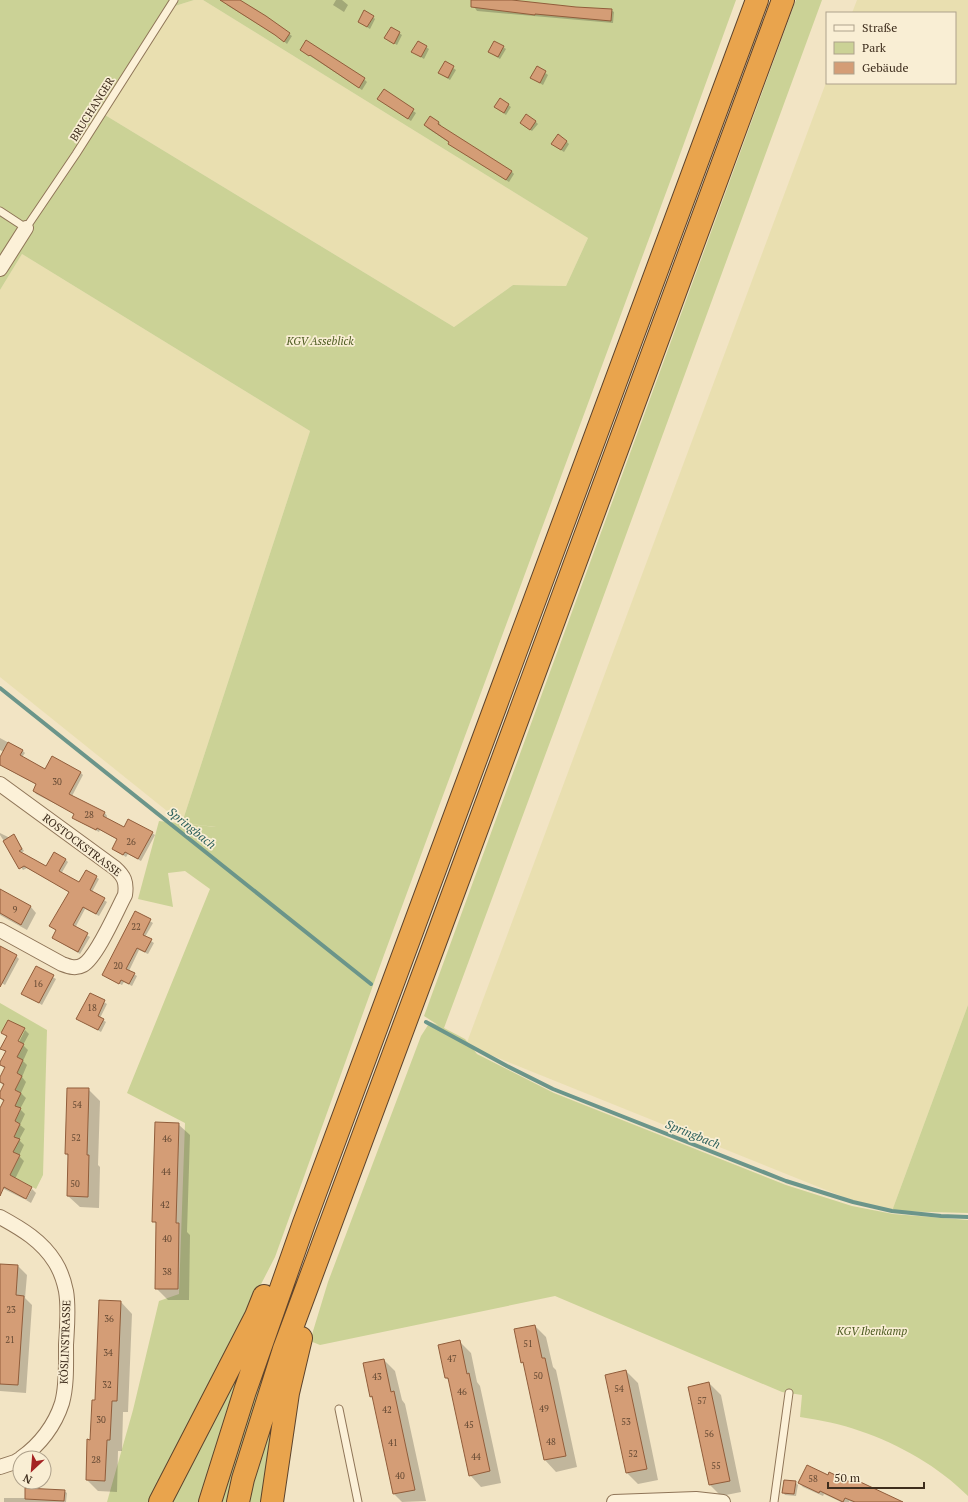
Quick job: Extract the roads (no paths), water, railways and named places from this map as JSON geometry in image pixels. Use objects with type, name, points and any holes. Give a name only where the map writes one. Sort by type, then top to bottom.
[{"type":"highway","points":[[210,1502],[247,1384],[304,1223],[757,0]]},
{"type":"highway","points":[[238,1502],[284,1349],[783,0]]},
{"type":"highway","points":[[160,1502],[256,1316],[276,1271],[304,1223]]},
{"type":"highway","points":[[272,1502],[288,1393],[310,1306],[317,1262]]},
{"type":"street","points":[[0,269],[26,228]]},
{"type":"street","name":"ROSTOCKSTRASSE","points":[[0,784],[115,868],[125,878],[126,888],[125,895],[96,949],[90,959],[82,965],[72,968],[62,964],[0,930]]},
{"type":"street","name":"KÖSLINSTRASSE","points":[[0,1217],[30,1234],[45,1248],[56,1264],[62,1278],[68,1304],[65,1379],[62,1402],[53,1422],[40,1442],[30,1450]]},
{"type":"street","name":"KÖSLINSTRASSE","points":[[0,1467],[12,1463]]},
{"type":"street","points":[[614,1502],[696,1499],[722,1502]]},
{"type":"lane","name":"BRUCHANGER","points":[[26,228],[76,154],[174,0]]},
{"type":"lane","points":[[0,211],[26,228]]},
{"type":"lane","points":[[774,1502],[789,1393]]},
{"type":"lane","points":[[339,1408],[358,1502]]},
{"type":"waterway","name":"Springbach","points":[[0,688],[371,984]]},
{"type":"waterway","name":"Springbach","points":[[426,1022],[553,1089],[786,1181],[853,1202],[892,1211],[968,1217]]},
{"type":"park label","name":"KGV Asseblick","points":[[320,341]]},
{"type":"park label","name":"KGV Ibenkamp","points":[[872,1331]]}]
